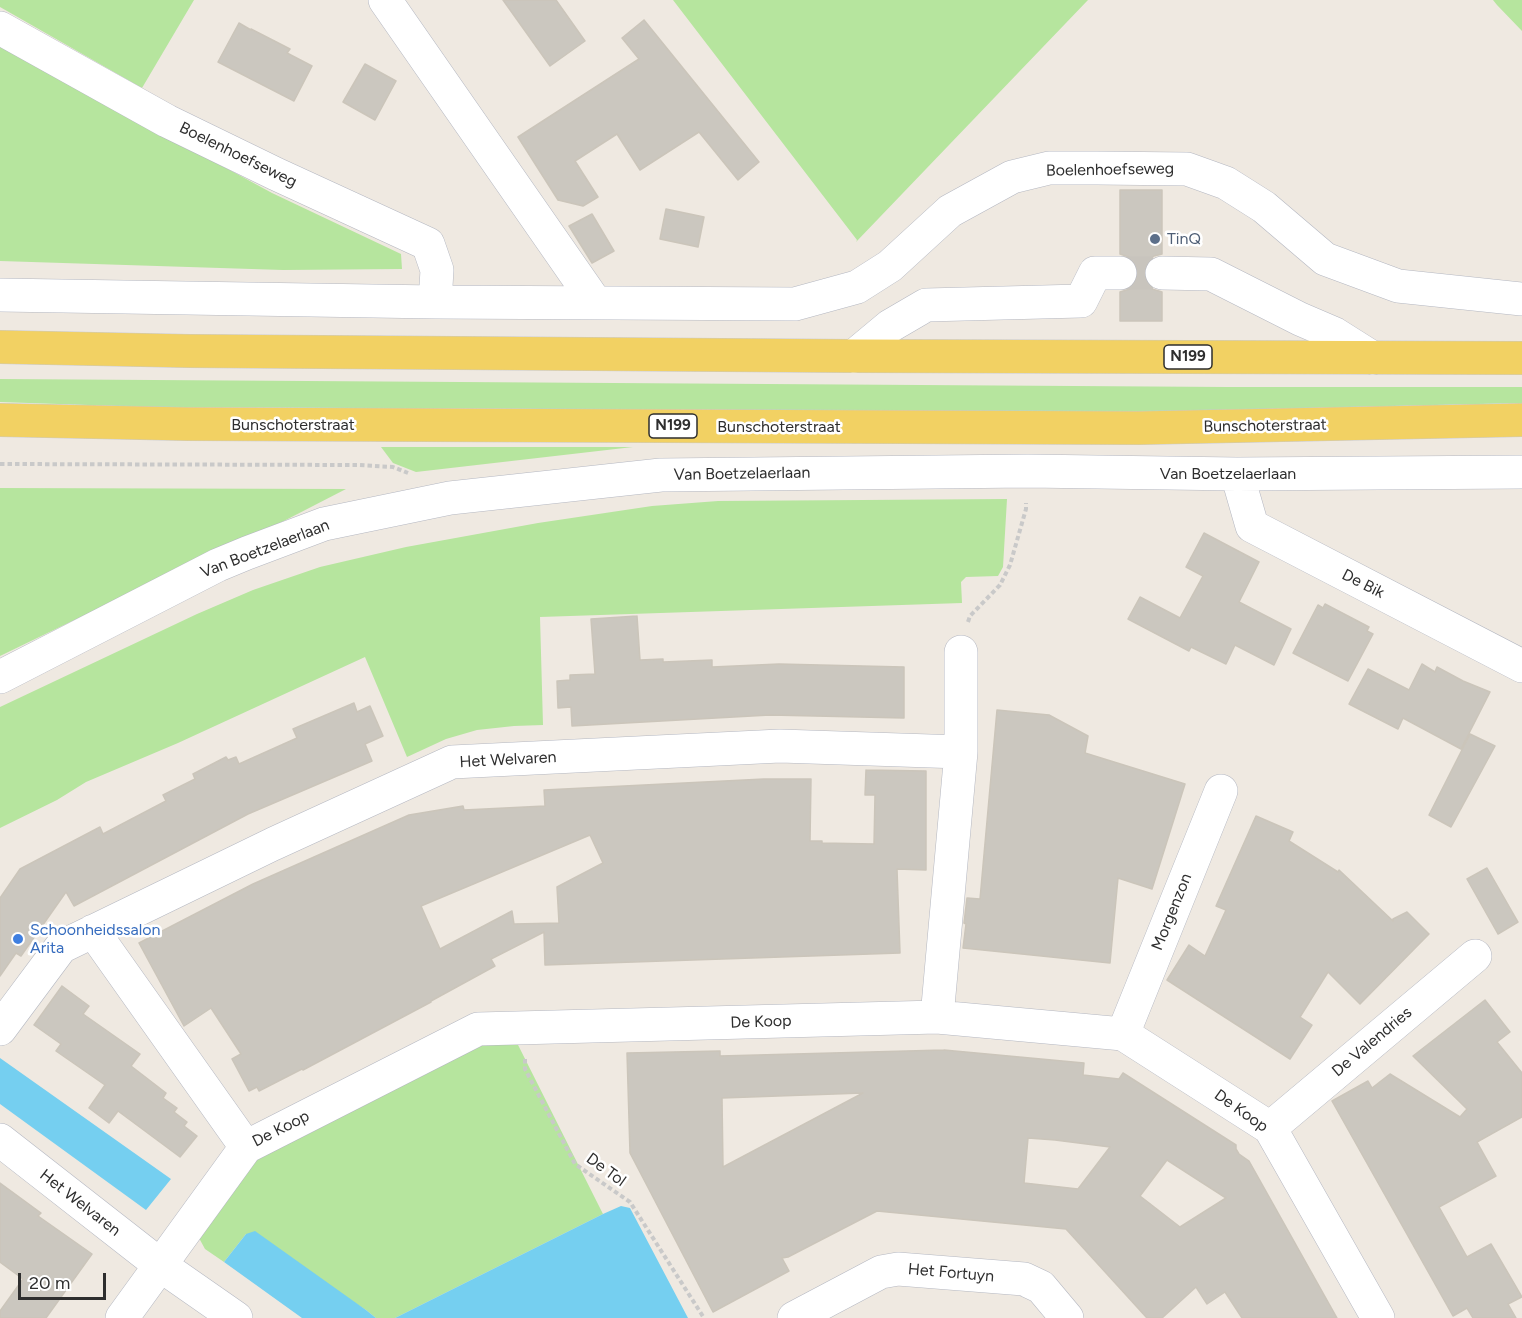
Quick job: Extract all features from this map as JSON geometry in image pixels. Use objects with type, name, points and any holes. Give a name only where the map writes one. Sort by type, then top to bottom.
[{"type":"main road","name":"N199","points":[[0,347],[189,351],[854,356],[1522,358]]},
{"type":"main road","name":"Bunschoterstraat","points":[[0,420],[187,424],[1139,428],[1522,420]]},
{"type":"street","points":[[385,0],[595,302]]},
{"type":"street","name":"Boelenhoefseweg","points":[[0,28],[167,121],[428,244],[437,270],[435,302]]},
{"type":"street","name":"Boelenhoefseweg","points":[[0,295],[435,302],[795,304],[856,287],[890,266],[950,211],[1012,177],[1049,168],[1187,169],[1226,183],[1264,207],[1325,259],[1398,286],[1522,299]]},
{"type":"street","points":[[854,356],[890,326],[926,305],[1081,301],[1095,273],[1120,273]]},
{"type":"street","points":[[1162,273],[1211,274],[1335,334],[1373,358]]},
{"type":"street","name":"Van Boetzelaerlaan","points":[[0,677],[218,564],[324,524],[450,498],[661,475],[1029,471],[1238,474],[1522,472]]},
{"type":"street","name":"De Bik","points":[[1238,474],[1252,526],[1522,666]]},
{"type":"street","points":[[937,1017],[961,752],[961,652]]},
{"type":"street","name":"Het Welvaren","points":[[0,1029],[61,947],[273,844],[452,762],[780,746],[961,752]]},
{"type":"street","name":"Morgenzon","points":[[1123,1034],[1221,791]]},
{"type":"street","points":[[93,931],[246,1147]]},
{"type":"street","name":"De Valendries","points":[[1270,1128],[1475,956]]},
{"type":"street","name":"De Koop","points":[[122,1318],[246,1147],[478,1029],[937,1017],[1123,1034],[1270,1128],[1378,1318]]},
{"type":"street","name":"Het Welvaren","points":[[0,1140],[160,1265],[236,1318]]},
{"type":"street","name":"Het Fortuyn","points":[[794,1318],[881,1272],[898,1269],[1024,1279],[1041,1287],[1067,1318]]},
{"type":"path","points":[[0,464],[393,467],[424,480],[450,498]]},
{"type":"path","points":[[961,652],[970,616],[1000,585],[1010,565],[1026,509],[1029,471]]},
{"type":"path","name":"De Tol","points":[[522,1028],[525,1069],[575,1164],[630,1202],[704,1318]]},
{"type":"green space","points":[[0,0],[194,0],[142,88],[0,7]]},
{"type":"green space","points":[[673,0],[1088,0],[856,242],[857,240]]},
{"type":"green space","points":[[1493,0],[1522,0],[1522,31],[1497,5]]},
{"type":"green space","points":[[0,42],[272,193],[401,254],[402,269],[283,270],[0,261]]},
{"type":"green space","points":[[0,379],[1522,387],[1522,403],[1138,412],[145,407],[0,402]]},
{"type":"green space","points":[[381,447],[633,447],[416,472],[393,463]]},
{"type":"green space","points":[[0,488],[346,489],[247,540],[0,656]]},
{"type":"green space","points":[[1007,499],[1003,567],[998,576],[966,577],[961,582],[962,603],[540,617],[543,725],[477,730],[446,739],[407,757],[365,657],[178,743],[86,782],[57,800],[0,828],[0,707],[197,614],[253,590],[320,567],[406,547],[538,523],[652,506],[718,501]]},
{"type":"green space","points":[[508,1025],[603,1214],[395,1318],[376,1318],[246,1234],[224,1262],[205,1249],[199,1238],[260,1149]]},
{"type":"water","points":[[0,1058],[171,1179],[146,1210],[0,1104]]},
{"type":"water","points":[[621,1206],[630,1208],[688,1318],[395,1318],[603,1214]]},
{"type":"water","points":[[255,1231],[376,1318],[302,1318],[224,1262],[246,1234]]},
{"type":"building","points":[[503,0],[556,0],[585,41],[550,66]]},
{"type":"building","points":[[644,20],[759,162],[738,180],[699,132],[640,170],[617,134],[575,161],[598,197],[583,206],[558,200],[518,137],[639,59],[622,38]]},
{"type":"building","points":[[239,23],[290,49],[287,53],[312,66],[294,101],[218,62]]},
{"type":"building","points":[[365,64],[396,81],[375,120],[343,102]]},
{"type":"building","points":[[1120,190],[1162,190],[1162,254],[1154,256],[1146,263],[1143,273],[1145,281],[1152,289],[1162,292],[1162,321],[1120,321],[1120,292],[1130,289],[1139,274],[1136,263],[1120,254]]},
{"type":"building","points":[[666,209],[704,217],[698,247],[660,239]]},
{"type":"building","points":[[592,214],[614,251],[592,263],[569,226]]},
{"type":"building","points":[[1204,533],[1259,562],[1239,602],[1291,629],[1274,665],[1235,645],[1226,664],[1191,647],[1189,651],[1128,619],[1140,597],[1180,618],[1203,576],[1186,567]]},
{"type":"building","points":[[1325,604],[1369,627],[1367,631],[1373,634],[1348,681],[1293,653],[1318,605],[1323,608]]},
{"type":"building","points":[[637,616],[640,660],[663,659],[663,662],[712,660],[712,667],[779,664],[904,667],[904,718],[770,715],[572,726],[571,707],[558,708],[557,681],[570,680],[570,675],[595,674],[591,619]]},
{"type":"building","points":[[1422,664],[1435,672],[1437,667],[1490,692],[1461,749],[1403,718],[1398,729],[1349,704],[1368,669],[1409,690]]},
{"type":"building","points":[[354,703],[357,712],[370,706],[383,736],[365,744],[372,761],[248,814],[74,906],[66,892],[21,956],[16,953],[0,976],[0,898],[20,869],[100,827],[103,834],[166,801],[163,795],[195,779],[193,774],[226,757],[228,760],[236,757],[239,764],[297,738],[293,729]]},
{"type":"building","points":[[997,710],[1049,715],[1088,736],[1085,753],[1185,784],[1152,889],[1118,878],[1110,963],[963,948],[967,898],[980,899]]},
{"type":"building","points":[[1470,734],[1495,746],[1451,827],[1429,815]]},
{"type":"building","points":[[866,770],[926,771],[926,870],[897,869],[900,953],[545,965],[544,932],[491,959],[495,966],[431,1002],[259,1091],[257,1087],[249,1091],[232,1059],[241,1054],[211,1008],[184,1026],[139,943],[253,884],[409,815],[463,806],[464,810],[545,806],[544,790],[764,779],[811,779],[810,841],[874,844],[875,795],[865,795]],"holes":[[[590,835],[603,863],[557,887],[559,923],[514,924],[512,911],[440,949],[421,906]]]},
{"type":"building","points":[[1256,816],[1293,832],[1289,841],[1338,872],[1339,870],[1393,921],[1407,912],[1429,934],[1360,1004],[1328,972],[1300,1017],[1312,1025],[1290,1059],[1167,980],[1189,945],[1205,956],[1226,910],[1216,906]]},
{"type":"building","points":[[1487,868],[1518,922],[1498,934],[1467,879]]},
{"type":"building","points":[[62,986],[89,1006],[83,1014],[140,1054],[131,1066],[166,1093],[163,1098],[177,1108],[174,1112],[187,1122],[184,1126],[197,1136],[180,1157],[118,1111],[109,1123],[89,1108],[105,1085],[56,1051],[61,1044],[34,1025]]},
{"type":"building","points":[[1485,1000],[1510,1032],[1497,1042],[1522,1073],[1522,1117],[1477,1142],[1496,1176],[1439,1207],[1467,1257],[1491,1244],[1522,1297],[1508,1304],[1516,1318],[1473,1318],[1467,1308],[1453,1316],[1332,1101],[1368,1081],[1372,1088],[1390,1074],[1460,1117],[1467,1109],[1413,1056]]},
{"type":"building","points":[[944,1050],[1084,1063],[1083,1075],[1119,1079],[1123,1073],[1236,1145],[1239,1154],[1249,1161],[1337,1318],[1242,1318],[1225,1292],[1207,1304],[1196,1287],[1162,1318],[1147,1318],[1066,1229],[877,1211],[782,1258],[789,1271],[713,1312],[630,1153],[627,1053],[720,1051],[720,1056]],"holes":[[[863,1093],[723,1167],[722,1098]],[[1028,1138],[1110,1147],[1078,1189],[1024,1183]],[[1167,1160],[1226,1198],[1180,1227],[1140,1196]]]},
{"type":"building","points":[[0,1183],[41,1213],[38,1216],[92,1254],[46,1318],[0,1318],[0,1311],[23,1279],[0,1262]]},
{"type":"tunnel","points":[[1120,273],[1162,273]]},
{"type":"place","name":"TinQ","points":[[1155,239]]},
{"type":"place","name":"Schoonheidssalon Arita","points":[[18,939]]}]
